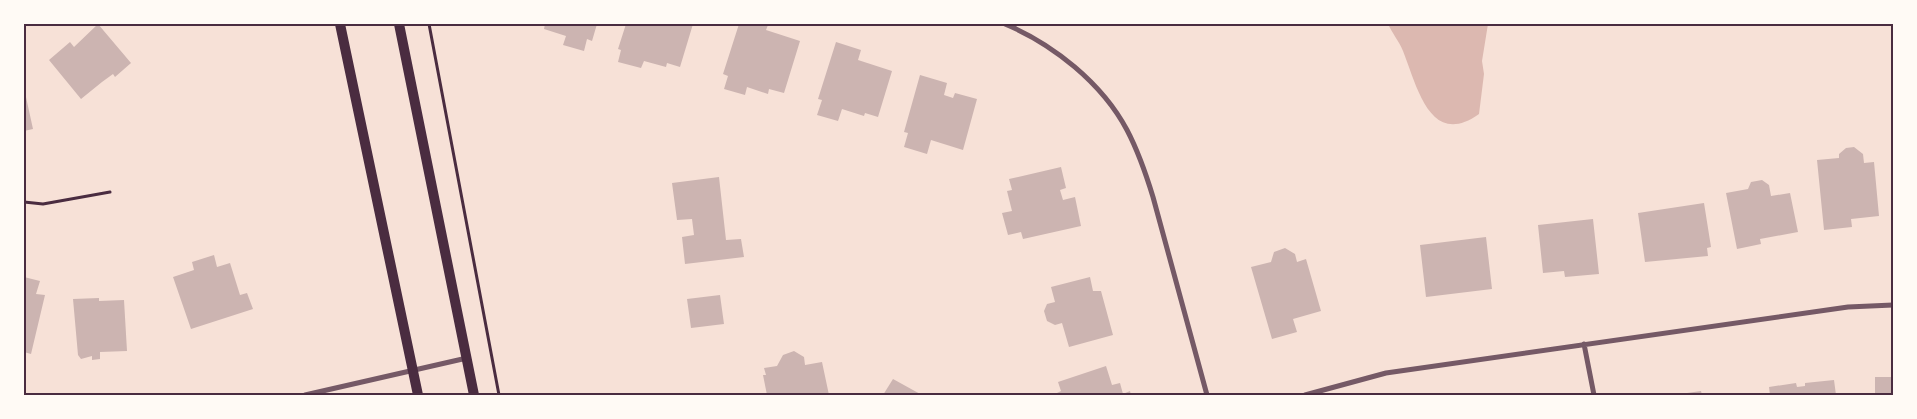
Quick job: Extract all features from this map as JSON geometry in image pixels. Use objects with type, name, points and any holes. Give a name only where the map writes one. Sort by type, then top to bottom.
[{"type":"main road","points":[[340,24],[418,395]]},
{"type":"main road","points":[[399,24],[474,395]]},
{"type":"street","points":[[1005,24],[1040,41],[1063,57],[1103,97],[1126,128],[1143,166],[1153,197],[1207,395]]},
{"type":"street","points":[[1305,395],[1386,373],[1848,306],[1893,305]]},
{"type":"street","points":[[1584,344],[1594,395]]},
{"type":"street","points":[[305,395],[468,358]]},
{"type":"path","points":[[429,24],[499,395]]},
{"type":"path","points":[[24,202],[43,204],[110,192]]},
{"type":"shaded area","points":[[1388,24],[1488,24],[1482,61],[1484,74],[1479,114],[1462,123],[1448,124],[1437,119],[1420,96],[1401,47]]},
{"type":"building","points":[[98,24],[131,63],[115,77],[113,74],[81,99],[49,60],[70,42],[74,47]]},
{"type":"building","points":[[545,24],[597,24],[592,41],[587,39],[584,51],[563,45],[566,36],[544,29]]},
{"type":"building","points":[[626,24],[693,24],[680,67],[667,63],[666,67],[644,61],[641,68],[618,62],[621,50],[618,49]]},
{"type":"building","points":[[739,24],[768,25],[766,30],[800,41],[784,93],[769,89],[768,94],[747,87],[745,95],[724,89],[728,76],[723,74]]},
{"type":"building","points":[[836,42],[861,50],[858,60],[892,71],[878,117],[865,113],[864,116],[842,109],[838,121],[817,115],[822,100],[818,99]]},
{"type":"building","points":[[920,75],[947,83],[944,95],[953,98],[955,93],[977,99],[963,150],[931,140],[927,154],[904,147],[908,133],[904,132]]},
{"type":"building","points":[[24,88],[33,129],[24,131]]},
{"type":"building","points":[[1854,147],[1863,154],[1864,163],[1874,162],[1879,216],[1851,219],[1852,227],[1824,230],[1817,160],[1839,158],[1839,154],[1846,148]]},
{"type":"building","points":[[1061,167],[1066,188],[1060,190],[1063,200],[1075,197],[1081,226],[1023,239],[1021,232],[1008,235],[1002,213],[1012,211],[1007,191],[1012,190],[1009,179]]},
{"type":"building","points":[[719,177],[726,240],[741,239],[744,257],[685,264],[682,237],[694,235],[692,219],[677,220],[672,183]]},
{"type":"building","points":[[1762,180],[1769,185],[1771,196],[1790,193],[1798,232],[1760,239],[1761,244],[1737,249],[1726,193],[1748,189],[1751,182]]},
{"type":"building","points":[[1704,203],[1711,247],[1707,248],[1708,256],[1645,262],[1638,213]]},
{"type":"building","points":[[1593,219],[1599,274],[1565,277],[1564,271],[1543,273],[1538,225]]},
{"type":"building","points":[[1486,237],[1492,289],[1426,297],[1420,245]]},
{"type":"building","points":[[1285,248],[1295,254],[1297,262],[1306,259],[1321,311],[1293,319],[1297,332],[1272,339],[1251,267],[1271,262],[1274,252]]},
{"type":"building","points":[[214,255],[217,267],[230,263],[240,295],[247,293],[253,309],[191,329],[173,277],[194,270],[192,262]]},
{"type":"building","points":[[24,277],[40,281],[36,294],[45,295],[31,354],[24,352]]},
{"type":"building","points":[[1090,277],[1093,291],[1101,291],[1113,335],[1069,347],[1062,323],[1055,325],[1047,321],[1044,311],[1047,304],[1055,302],[1051,287]]},
{"type":"building","points":[[720,295],[724,324],[691,328],[687,299]]},
{"type":"building","points":[[99,298],[99,301],[124,300],[127,351],[100,352],[100,359],[92,360],[92,356],[81,359],[78,355],[73,299]]},
{"type":"building","points":[[794,351],[804,357],[805,365],[822,362],[829,395],[767,395],[763,375],[766,375],[764,368],[777,366],[783,355]]},
{"type":"building","points":[[1106,366],[1112,385],[1120,383],[1123,394],[1130,391],[1131,395],[1053,395],[1061,391],[1058,382]]},
{"type":"building","points":[[1875,377],[1893,377],[1893,395],[1875,395]]},
{"type":"building","points":[[893,379],[922,395],[883,395]]},
{"type":"building","points":[[1834,380],[1836,395],[1770,395],[1769,387],[1796,383],[1797,387],[1805,386],[1805,383]]},
{"type":"building","points":[[1701,391],[1702,395],[1680,395],[1680,394]]}]
